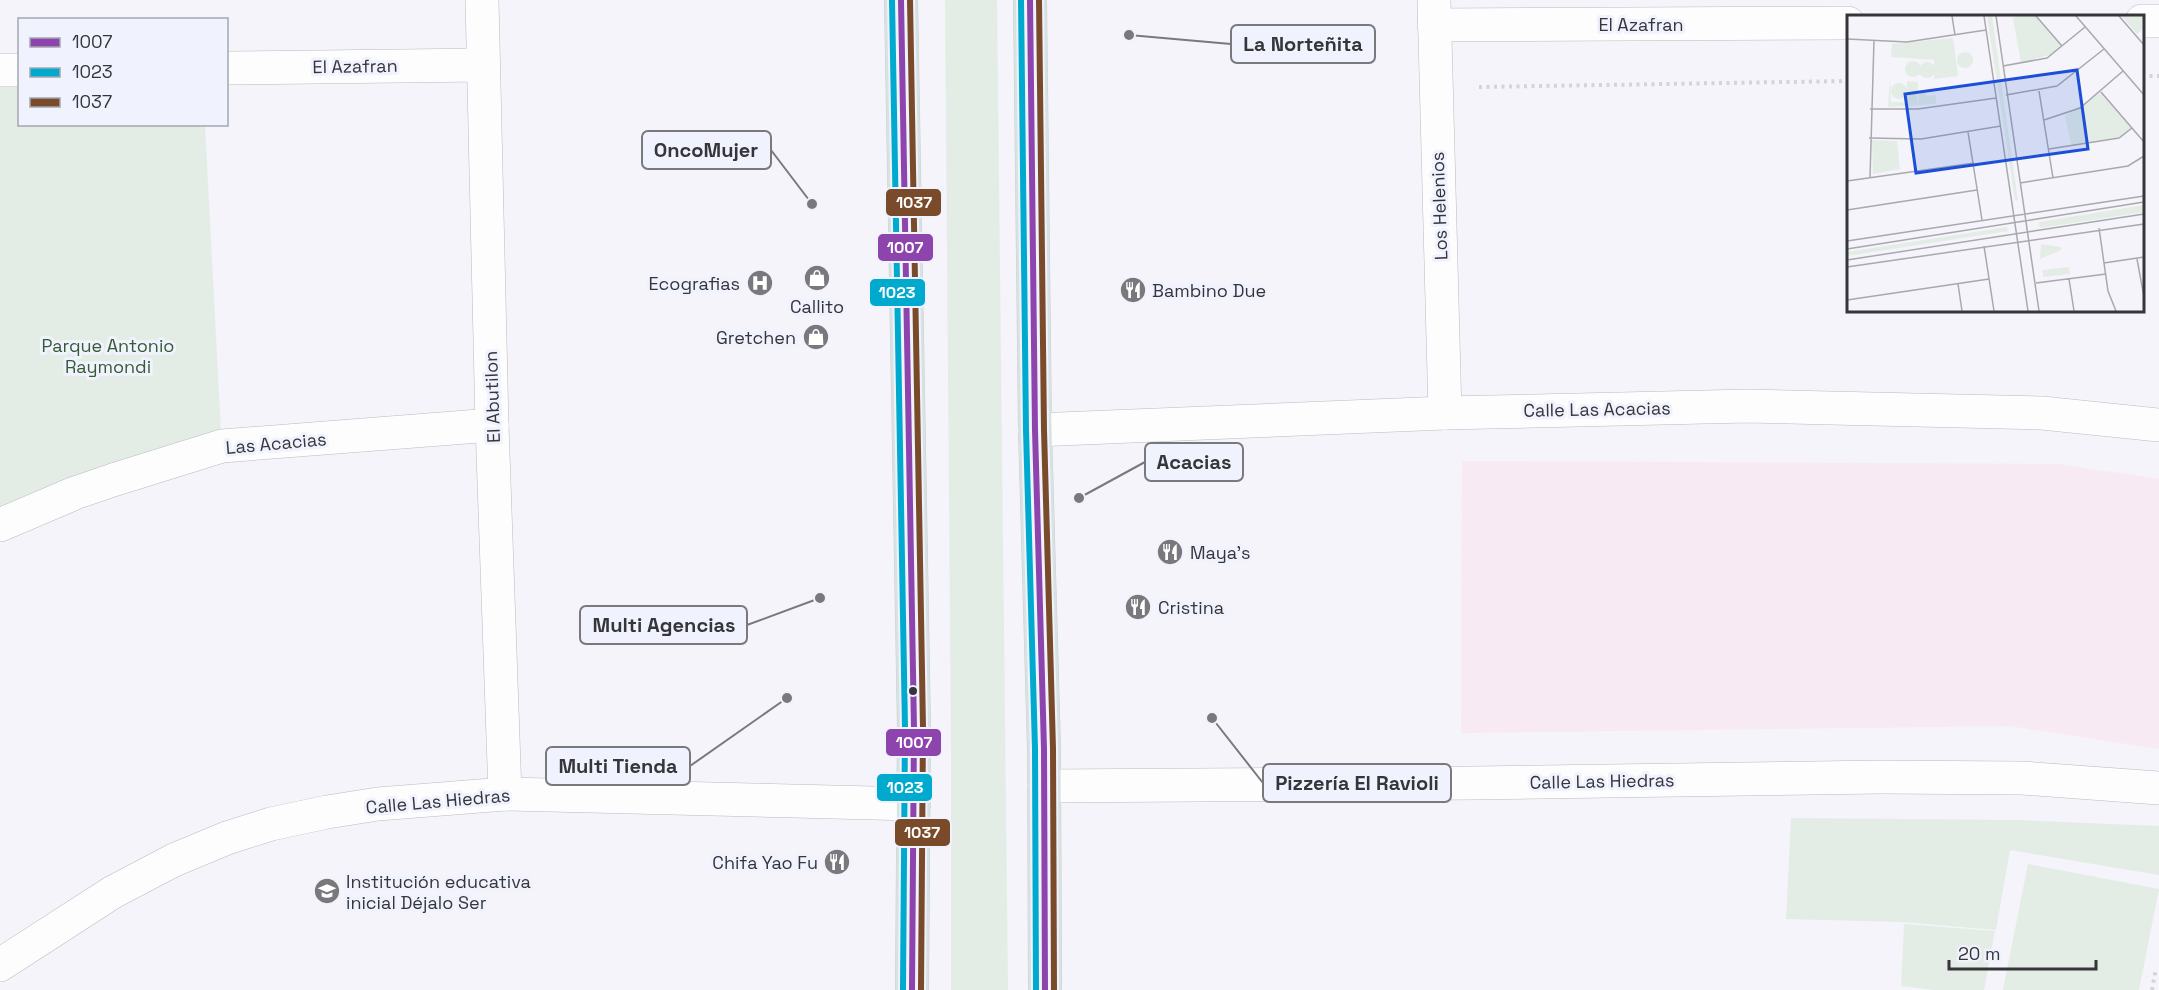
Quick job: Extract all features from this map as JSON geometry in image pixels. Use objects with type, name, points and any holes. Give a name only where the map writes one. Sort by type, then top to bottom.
[{"type":"main road","points":[[901,0],[914,804],[912,990]]},
{"type":"main road","points":[[1030,0],[1035,430],[1044,786],[1045,990]]},
{"type":"street","name":"El Abutilon","points":[[482,0],[492,425],[505,794]]},
{"type":"street","name":"El Azafran","points":[[1434,13],[1847,23]]},
{"type":"street","name":"Los Helenios","points":[[1434,13],[1445,413]]},
{"type":"street","name":"El Azafran","points":[[228,68],[483,65]]},
{"type":"street","points":[[0,70],[18,70]]},
{"type":"street","name":"Calle Las Acacias","points":[[1035,430],[1445,413],[1748,406],[2042,413],[2159,425]]},
{"type":"street","name":"Las Acacias","points":[[0,525],[94,486],[222,446],[492,425]]},
{"type":"street","name":"Calle Las Hiedras","points":[[1044,786],[1881,777],[2022,778],[2159,788]]},
{"type":"street","name":"Calle Las Hiedras","points":[[0,965],[113,892],[174,860],[227,838],[271,824],[327,812],[378,804],[505,794],[914,804]]},
{"type":"path","points":[[1477,87],[1847,81]]},
{"type":"path","points":[[2152,990],[2156,968]]},
{"type":"shaded area","points":[[1462,461],[2059,464],[2159,479],[2159,749],[2010,726],[1461,733]]},
{"type":"green space","points":[[945,0],[997,0],[1008,990],[951,990]]},
{"type":"green space","name":"Parque Antonio Raymondi","points":[[0,70],[18,70],[18,126],[205,126],[221,432],[0,525]]},
{"type":"green space","points":[[1791,818],[2016,820],[2159,826],[2159,875],[2010,850],[1996,930],[1902,922],[1786,919]]},
{"type":"green space","points":[[2028,864],[2159,889],[2139,990],[2003,990]]},
{"type":"green space","points":[[1904,924],[1995,931],[1984,990],[1935,990],[1901,986]]},
{"type":"transit line","name":"1023","points":[[892,0],[905,728],[903,990]]},
{"type":"transit line","name":"1007","points":[[901,0],[914,728],[912,990]]},
{"type":"transit line","name":"1037","points":[[910,0],[923,728],[921,990]]},
{"type":"transit line","name":"1023","points":[[1021,0],[1026,430],[1035,749],[1036,990]]},
{"type":"transit line","name":"1007","points":[[1030,0],[1035,430],[1044,749],[1045,990]]},
{"type":"transit line","name":"1037","points":[[1039,0],[1044,430],[1053,749],[1054,990]]},
{"type":"place","name":"La Norteñita","points":[[1129,35]]},
{"type":"place","name":"OncoMujer","points":[[812,204]]},
{"type":"place","name":"Callito","points":[[817,278]]},
{"type":"place","name":"Ecografias","points":[[760,283]]},
{"type":"place","name":"Bambino Due","points":[[1133,290]]},
{"type":"place","name":"Gretchen","points":[[816,337]]},
{"type":"place","name":"Acacias","points":[[1079,498]]},
{"type":"place","name":"Maya's","points":[[1170,552]]},
{"type":"place","name":"Multi Agencias","points":[[820,598]]},
{"type":"place","name":"Cristina","points":[[1138,607]]},
{"type":"place","name":"Multi Tienda","points":[[787,698]]},
{"type":"place","name":"Pizzería El Ravioli","points":[[1212,718]]},
{"type":"place","name":"Chifa Yao Fu","points":[[837,862]]},
{"type":"place","name":"Institución educativa inicial Déjalo Ser","points":[[327,891]]}]
